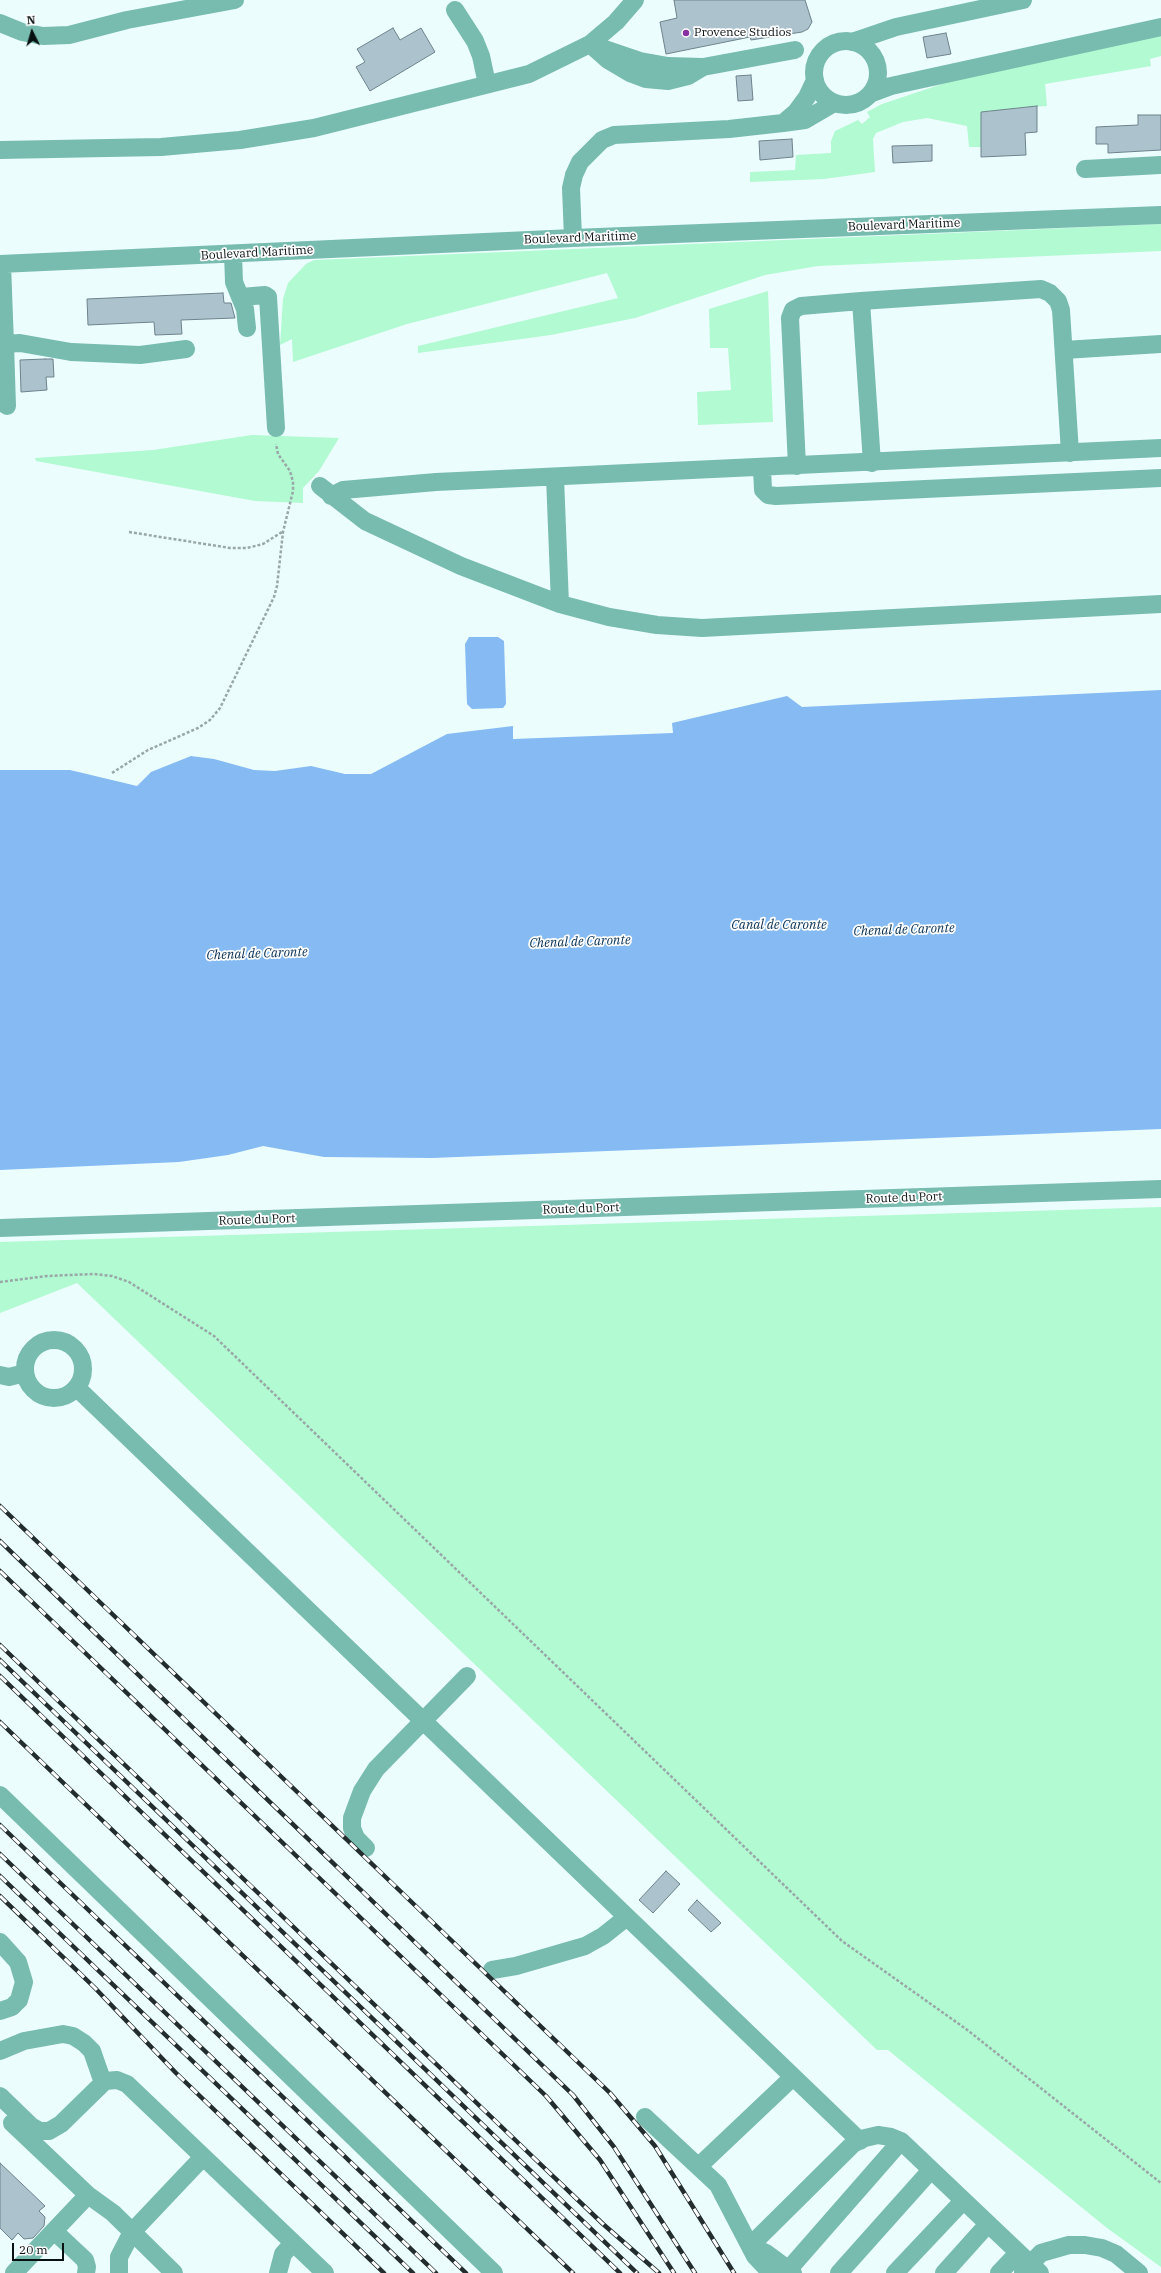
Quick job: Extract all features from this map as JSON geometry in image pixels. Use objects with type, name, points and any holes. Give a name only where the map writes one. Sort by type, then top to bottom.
[{"type":"street","points":[[0,23],[22,32],[43,36],[69,35],[127,20],[235,0]]},
{"type":"street","points":[[0,150],[161,147],[240,140],[314,128],[529,74],[590,44],[616,22],[635,0]]},
{"type":"street","points":[[783,123],[796,112],[807,97],[823,52],[831,45],[847,42],[896,27],[1023,0]]},
{"type":"street","points":[[456,10],[475,41],[487,84]]},
{"type":"street","points":[[795,50],[804,54],[815,75],[819,90],[826,98],[834,103],[854,104],[864,100],[872,93],[891,86],[1161,27]]},
{"type":"street","points":[[590,44],[640,61],[668,66],[703,67],[847,42],[862,46],[870,53],[876,62],[878,72],[872,93]]},
{"type":"street","points":[[573,238],[571,188],[574,175],[580,162],[602,140],[614,135],[729,129],[805,120],[834,103]]},
{"type":"street","points":[[1085,169],[1161,165]]},
{"type":"street","name":"Boulevard Maritime","points":[[1,264],[573,238],[1161,215]]},
{"type":"street","points":[[233,254],[234,282],[245,308],[247,328]]},
{"type":"street","points":[[1,264],[2,344],[7,406]]},
{"type":"street","points":[[797,466],[790,318],[793,310],[801,306],[1041,289],[1050,293],[1058,301],[1064,350],[1070,453]]},
{"type":"street","points":[[241,297],[265,295],[268,297],[276,428]]},
{"type":"street","points":[[861,301],[872,462]]},
{"type":"street","points":[[2,344],[20,343],[70,352],[140,355],[186,349]]},
{"type":"street","points":[[1064,350],[1161,344]]},
{"type":"street","points":[[1161,448],[762,468],[436,482],[326,491],[365,521],[461,566],[560,604],[609,617],[641,622],[702,628],[1161,604]]},
{"type":"street","points":[[762,468],[763,490],[768,495],[776,496],[1161,478]]},
{"type":"street","points":[[554,477],[560,604]]},
{"type":"street","name":"Route du Port","points":[[0,1228],[1161,1189]]},
{"type":"street","points":[[62,1340],[71,1344],[78,1351],[83,1360],[84,1370],[82,1379],[77,1388],[60,1398],[41,1395],[28,1382],[25,1373],[29,1354],[35,1346],[43,1341],[62,1340]]},
{"type":"street","points":[[0,1375],[9,1377],[25,1373]]},
{"type":"street","points":[[77,1388],[860,2141]]},
{"type":"street","points":[[366,1848],[356,1838],[352,1828],[352,1818],[356,1803],[376,1769],[467,1676]]},
{"type":"street","points":[[0,1795],[494,2273]]},
{"type":"street","points":[[492,1970],[516,1966],[585,1946],[603,1936],[627,1916]]},
{"type":"street","points":[[0,1942],[18,1962],[24,1982],[18,2000],[12,2007],[0,2011]]},
{"type":"street","points":[[0,2051],[24,2041],[63,2034],[73,2036],[84,2043],[92,2051],[98,2071],[106,2081]]},
{"type":"street","points":[[699,2166],[793,2077]]},
{"type":"street","points":[[0,2096],[31,2126],[40,2131],[49,2131],[61,2124],[106,2081],[117,2080],[127,2084],[325,2273]]},
{"type":"street","points":[[0,2112],[88,2195],[113,2213],[174,2273]]},
{"type":"street","points":[[645,2117],[718,2185],[750,2246],[760,2262],[771,2273]]},
{"type":"street","points":[[750,2246],[853,2144],[878,2135],[891,2136],[900,2142],[988,2224],[1028,2266]]},
{"type":"street","points":[[750,2246],[766,2253],[791,2271],[900,2142]]},
{"type":"street","points":[[119,2273],[119,2257],[132,2232],[203,2158]]},
{"type":"street","points":[[839,2273],[931,2170]]},
{"type":"street","points":[[14,2273],[88,2195]]},
{"type":"street","points":[[895,2273],[963,2201]]},
{"type":"street","points":[[944,2273],[988,2224]]},
{"type":"street","points":[[54,2231],[85,2260],[87,2267],[86,2273]]},
{"type":"street","points":[[278,2273],[283,2254],[293,2243]]},
{"type":"street","points":[[999,2273],[1028,2266],[1041,2253],[1069,2245],[1085,2245],[1102,2248],[1116,2254],[1138,2273]]},
{"type":"path","points":[[112,773],[148,750],[198,728],[210,720],[220,708],[274,597],[283,532],[293,491],[293,482],[290,471],[278,454],[276,428]]},
{"type":"path","points":[[129,532],[230,548],[247,548],[263,544],[283,532]]},
{"type":"path","points":[[0,1282],[47,1276],[94,1274],[112,1276],[129,1282],[214,1336],[842,1941],[966,2029],[1161,2183]]},
{"type":"green space","points":[[1161,35],[1161,56],[1150,59],[1151,66],[1045,84],[1047,106],[1015,108],[1015,116],[992,111],[981,112],[981,147],[969,147],[967,126],[927,118],[903,122],[876,133],[873,139],[875,172],[824,179],[750,182],[750,172],[795,170],[796,155],[831,153],[831,141],[835,131],[858,120],[862,124],[870,117],[867,112],[882,104],[948,82]]},
{"type":"green space","points":[[1161,224],[1161,251],[818,266],[765,275],[635,318],[551,335],[418,353],[418,346],[618,298],[607,273],[407,324],[293,362],[292,339],[280,345],[283,299],[288,283],[306,264],[314,260]]},
{"type":"green space","points":[[768,291],[773,422],[698,425],[697,392],[731,390],[728,348],[710,348],[709,309]]},
{"type":"green space","points":[[252,435],[339,438],[319,471],[303,488],[303,503],[255,501],[36,461],[35,458],[153,450]]},
{"type":"green space","points":[[1161,1207],[1161,2267],[1107,2228],[888,2050],[877,2050],[77,1283],[0,1313],[0,1242]]},
{"type":"water","points":[[469,637],[498,637],[504,641],[506,704],[503,708],[472,709],[467,704],[465,644]]},
{"type":"water","name":"Canal de Caronte","points":[[1161,690],[1161,1129],[432,1158],[324,1157],[263,1146],[228,1155],[179,1162],[0,1170],[0,770],[70,770],[137,786],[151,772],[191,756],[214,759],[254,770],[275,771],[311,766],[345,774],[371,774],[447,734],[513,726],[513,739],[673,733],[672,723],[787,696],[802,707]]},
{"type":"building","points":[[674,0],[805,0],[812,22],[808,29],[802,32],[751,40],[750,37],[666,54],[660,22],[677,18]]},
{"type":"building","points":[[393,28],[400,40],[421,28],[435,52],[370,91],[356,67],[365,62],[357,49]]},
{"type":"building","points":[[946,33],[951,54],[927,58],[923,37]]},
{"type":"building","points":[[751,75],[753,100],[738,101],[736,76]]},
{"type":"building","points":[[1037,106],[1037,132],[1025,133],[1026,155],[981,157],[981,112]]},
{"type":"building","points":[[1138,115],[1161,115],[1161,150],[1108,153],[1108,144],[1096,144],[1096,127],[1138,125]]},
{"type":"building","points":[[792,139],[793,157],[760,160],[759,141]]},
{"type":"building","points":[[932,145],[932,161],[893,163],[892,146]]},
{"type":"building","points":[[223,293],[224,303],[231,303],[235,318],[181,320],[182,334],[155,335],[154,322],[88,325],[87,299]]},
{"type":"building","points":[[53,359],[54,377],[46,377],[47,390],[21,392],[20,360]]},
{"type":"building","points":[[666,1871],[680,1884],[653,1913],[639,1900]]},
{"type":"building","points":[[697,1900],[721,1923],[711,1932],[688,1910]]},
{"type":"building","points":[[0,2163],[45,2206],[39,2211],[45,2217],[44,2226],[33,2238],[24,2239],[18,2233],[12,2240],[0,2228]]},
{"type":"railway","points":[[0,1506],[610,2093],[655,2146],[734,2273]]},
{"type":"railway","points":[[0,1541],[573,2095],[614,2147],[695,2273]]},
{"type":"railway","points":[[0,1571],[546,2096],[600,2160],[674,2273]]},
{"type":"railway","points":[[0,1645],[603,2224],[659,2273]]},
{"type":"railway","points":[[0,1660],[637,2273]]},
{"type":"railway","points":[[0,1676],[620,2273]]},
{"type":"railway","points":[[0,1722],[573,2273]]},
{"type":"railway","points":[[0,1825],[466,2273]]},
{"type":"railway","points":[[0,1854],[436,2273]]},
{"type":"railway","points":[[0,1876],[413,2273]]},
{"type":"railway","points":[[0,1896],[95,1988],[176,2073],[384,2273]]},
{"type":"place","name":"Provence Studios","points":[[686,33]]},
{"type":"water label","name":"Chenal de Caronte","points":[[904,930]]},
{"type":"water label","name":"Chenal de Caronte","points":[[580,942]]},
{"type":"water label","name":"Chenal de Caronte","points":[[257,954]]}]
